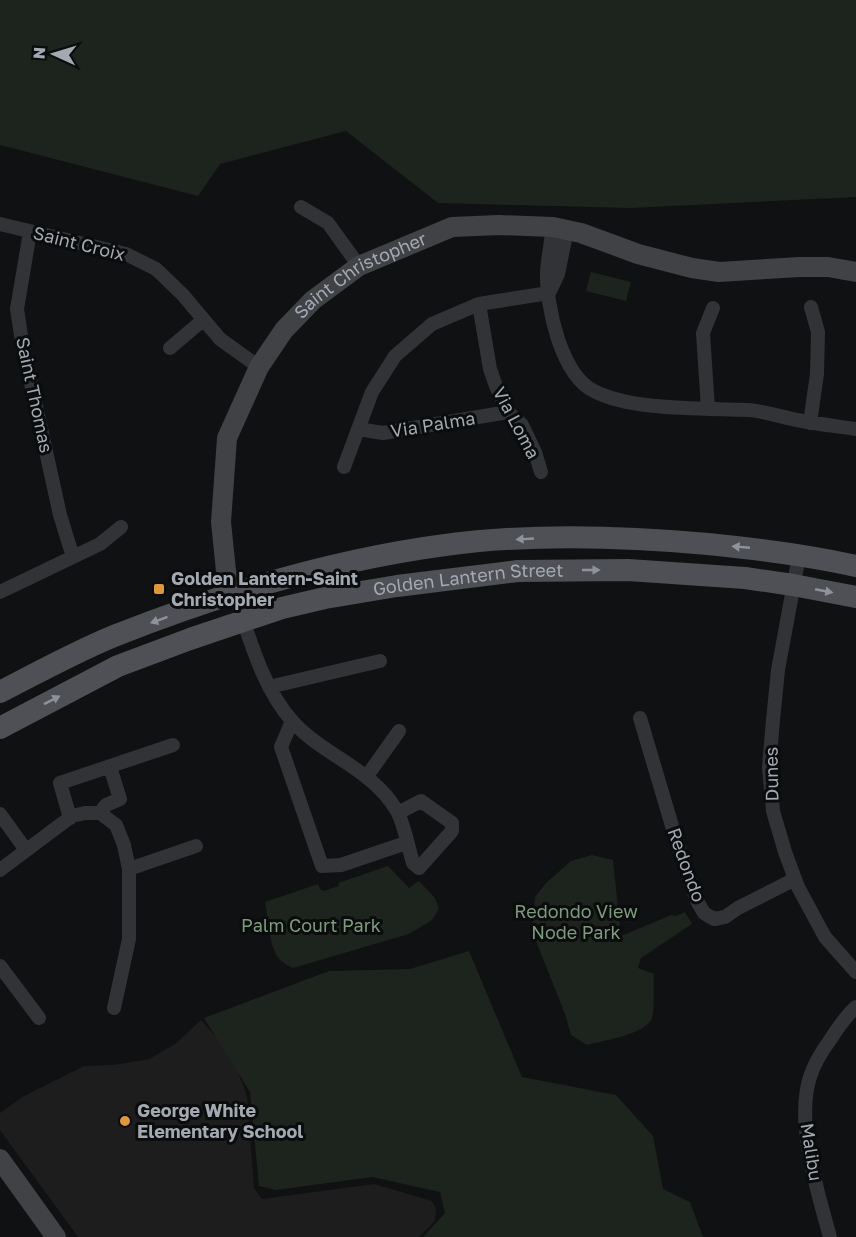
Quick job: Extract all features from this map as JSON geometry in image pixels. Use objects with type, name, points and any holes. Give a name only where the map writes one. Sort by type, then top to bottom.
[{"type":"main road","name":"Golden Lantern Street","points":[[0,692],[112,637],[234,593],[359,560],[448,544],[555,537],[656,539],[761,549],[856,566]]},
{"type":"main road","name":"Golden Lantern Street","points":[[0,728],[118,666],[243,620],[282,608],[343,595],[424,582],[518,571],[639,571],[709,575],[793,585],[856,597]]},
{"type":"street","points":[[302,207],[328,224],[359,266]]},
{"type":"street","name":"Saint Croix","points":[[0,224],[126,254],[156,269],[183,295],[220,339],[259,367]]},
{"type":"street","name":"Saint Christopher","points":[[398,813],[386,795],[367,776],[306,734],[292,721],[269,687],[226,572],[220,522],[227,438],[259,367],[284,330],[313,300],[359,266],[452,227],[499,225],[560,228],[670,263],[719,272],[828,267],[856,272]]},
{"type":"street","points":[[560,228],[558,274],[549,293],[559,344],[579,379],[591,390],[624,401],[751,411],[810,423],[856,429]]},
{"type":"street","name":"Saint Thomas","points":[[30,232],[16,309],[60,515],[73,557]]},
{"type":"street","points":[[344,467],[372,392],[394,356],[432,324],[479,304],[549,293]]},
{"type":"street","name":"Via Loma","points":[[479,304],[495,386],[508,412],[522,426],[535,452],[541,472]]},
{"type":"street","points":[[810,423],[818,374],[818,332],[811,307]]},
{"type":"street","points":[[708,409],[703,333],[713,308]]},
{"type":"street","points":[[170,348],[203,320]]},
{"type":"street","name":"Via Palma","points":[[358,429],[383,433],[508,412]]},
{"type":"street","points":[[0,592],[100,544],[121,527]]},
{"type":"street","name":"Dunes","points":[[799,555],[778,670],[769,767],[773,811],[795,879],[825,937],[856,972]]},
{"type":"street","points":[[269,687],[380,662]]},
{"type":"street","name":"Redondo","points":[[640,718],[678,846],[697,901],[704,913],[714,919],[725,917],[795,879]]},
{"type":"street","points":[[292,721],[281,747],[322,866],[341,865],[406,843]]},
{"type":"street","points":[[367,776],[399,731]]},
{"type":"street","points":[[70,818],[60,783],[173,745]]},
{"type":"street","points":[[100,813],[106,805],[120,799],[110,767]]},
{"type":"street","points":[[421,801],[452,824],[453,831],[419,868],[413,863],[406,843],[398,813],[421,801]]},
{"type":"street","points":[[0,870],[70,818],[85,813],[100,813],[116,825],[124,845],[129,869],[129,939],[114,1008]]},
{"type":"street","points":[[0,814],[27,850]]},
{"type":"street","points":[[129,869],[196,846]]},
{"type":"street","points":[[0,966],[39,1018]]},
{"type":"street","name":"Malibu","points":[[830,1237],[810,1153],[805,1116],[810,1078],[821,1054],[834,1033],[856,1007]]},
{"type":"street","points":[[0,1159],[56,1237]]},
{"type":"shaded area","name":"George White Elementary School","points":[[201,1020],[231,1054],[247,1096],[254,1188],[262,1199],[374,1184],[432,1201],[436,1209],[435,1221],[419,1237],[78,1237],[0,1130],[0,1113],[24,1096],[84,1066],[113,1065],[149,1059],[175,1044]]},
{"type":"green space","points":[[0,0],[856,0],[856,197],[630,208],[438,203],[346,131],[220,164],[198,196],[0,145]]},
{"type":"green space","points":[[591,272],[631,282],[626,301],[586,291]]},
{"type":"green space","name":"Redondo View Node Park","points":[[592,855],[613,860],[621,936],[671,915],[676,916],[685,912],[692,924],[641,958],[638,968],[654,974],[653,1013],[648,1024],[633,1033],[587,1045],[571,1035],[532,931],[535,897],[546,883],[571,861]]},
{"type":"green space","name":"Palm Court Park","points":[[388,866],[409,888],[419,881],[435,898],[439,909],[432,920],[409,934],[293,968],[280,960],[273,948],[265,902],[318,884],[324,891],[339,886],[338,883]]},
{"type":"green space","points":[[469,951],[522,1077],[616,1095],[653,1136],[663,1189],[690,1202],[703,1237],[423,1237],[445,1213],[440,1192],[372,1177],[276,1190],[259,1186],[250,1092],[204,1018],[329,971],[410,969]]},
{"type":"place","name":"Golden Lantern-Saint Christopher","points":[[159,589]]},
{"type":"place","name":"George White Elementary School","points":[[125,1121]]}]
